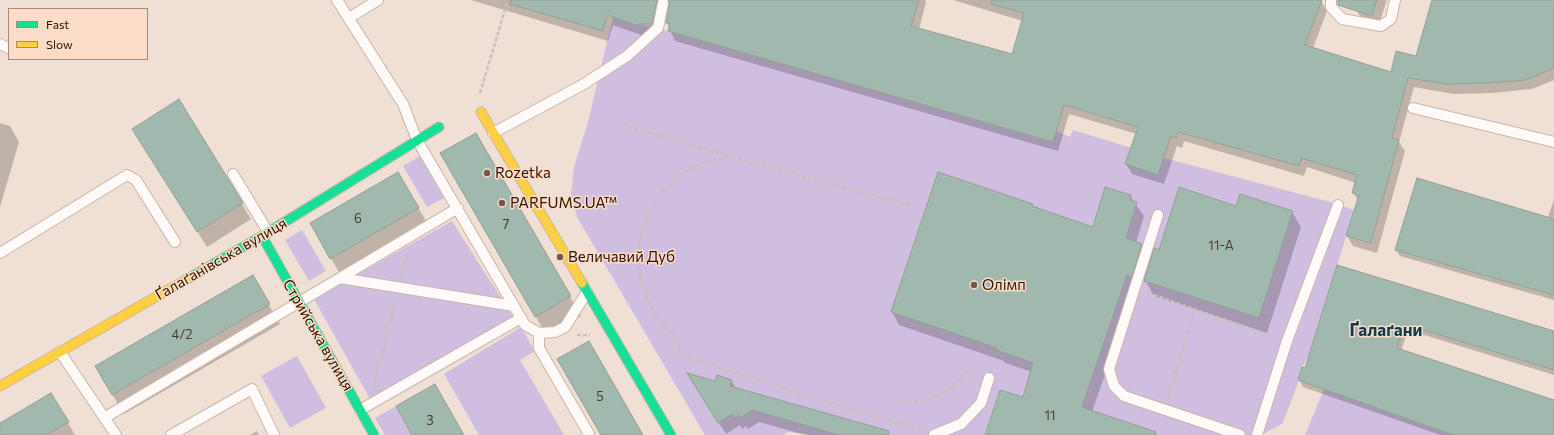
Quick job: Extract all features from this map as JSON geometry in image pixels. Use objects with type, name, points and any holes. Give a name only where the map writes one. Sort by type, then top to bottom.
[{"type":"street","points":[[481,112],[671,435]]},
{"type":"street","name":"Ґалаґанівська вулиця","points":[[0,386],[265,234],[439,127]]},
{"type":"street","name":"Стрийська вулиця","points":[[265,234],[299,302],[364,408],[374,435]]},
{"type":"lane","points":[[337,0],[403,104],[417,140],[525,325],[538,333],[555,332],[565,327],[587,292]]},
{"type":"lane","points":[[349,18],[378,0]]},
{"type":"lane","points":[[1331,0],[1331,7],[1342,19],[1381,26],[1391,19],[1395,0]]},
{"type":"lane","points":[[493,133],[584,84],[627,56],[658,28],[663,3]]},
{"type":"lane","points":[[1413,108],[1554,142]]},
{"type":"lane","points":[[233,174],[265,234]]},
{"type":"lane","points":[[0,253],[127,175],[136,180],[175,242]]},
{"type":"lane","points":[[1257,435],[1288,341],[1338,205]]},
{"type":"lane","points":[[104,418],[458,208]]},
{"type":"lane","points":[[1158,215],[1109,369],[1114,386],[1124,396],[1240,435]]},
{"type":"lane","points":[[340,278],[514,306]]},
{"type":"lane","points":[[364,408],[521,318]]},
{"type":"lane","points":[[538,333],[539,348],[589,434]]},
{"type":"lane","points":[[60,352],[116,435]]},
{"type":"lane","points":[[934,435],[961,424],[966,419],[981,403],[989,378]]},
{"type":"lane","points":[[171,435],[252,389],[274,435]]},
{"type":"path","points":[[479,98],[507,3]]},
{"type":"path","points":[[623,124],[728,156],[913,206]]},
{"type":"path","points":[[728,156],[699,164],[674,180],[654,203],[642,231],[639,248],[641,281],[654,312],[664,326],[676,338],[682,356],[934,435]]},
{"type":"path","points":[[364,408],[399,288],[412,236]]},
{"type":"path","points":[[1134,288],[1288,341]]},
{"type":"path","points":[[1164,410],[1195,309]]},
{"type":"path","points":[[902,401],[918,401],[943,393],[954,386],[973,366]]},
{"type":"shaded area","name":"Олімп","points":[[613,17],[638,26],[639,24],[668,31],[1052,142],[1056,131],[1070,137],[1073,130],[1164,158],[1330,202],[1354,210],[1310,354],[1302,367],[1297,386],[1282,424],[1261,435],[812,435],[788,432],[783,435],[705,435],[577,217],[571,194],[574,167],[588,122]]},
{"type":"shaded area","points":[[420,156],[444,198],[427,207],[403,166]]},
{"type":"shaded area","points":[[452,221],[513,317],[370,399],[314,299]]},
{"type":"shaded area","points":[[302,230],[326,271],[309,281],[285,240]]},
{"type":"shaded area","points":[[521,327],[535,351],[520,360],[564,435],[479,435],[444,374]]},
{"type":"shaded area","points":[[297,356],[326,408],[290,428],[261,376]]},
{"type":"shaded area","points":[[1324,389],[1453,435],[1305,435]]},
{"type":"shaded area","points":[[396,406],[412,435],[385,435],[375,418]]},
{"type":"building","points":[[511,0],[657,0],[652,24],[639,24],[638,26],[607,15],[603,31],[510,4]]},
{"type":"building","points":[[669,0],[919,0],[911,26],[1012,54],[1024,13],[991,4],[992,0],[1322,0],[1305,45],[1391,72],[1396,51],[1416,56],[1432,0],[1554,0],[1554,68],[1526,80],[1486,83],[1447,84],[1408,78],[1392,138],[1399,140],[1371,243],[1346,236],[1359,195],[1352,193],[1357,175],[1301,158],[1299,166],[1178,132],[1176,138],[1171,136],[1158,175],[1125,164],[1138,127],[1064,105],[1053,142],[668,31],[670,23],[666,23]]},
{"type":"building","points":[[1338,0],[1377,0],[1372,16],[1338,5]]},
{"type":"building","points":[[179,99],[243,203],[197,232],[132,129]]},
{"type":"building","points":[[476,133],[571,296],[535,317],[440,153]]},
{"type":"building","points":[[398,172],[419,208],[330,259],[310,223]]},
{"type":"building","points":[[938,172],[1033,204],[1032,206],[1093,227],[1105,187],[1131,195],[1130,200],[1137,202],[1126,238],[1142,244],[1132,277],[1127,275],[1082,407],[1156,432],[1156,435],[985,435],[1000,390],[1023,397],[1033,363],[996,350],[997,348],[891,312]]},
{"type":"building","points":[[1417,178],[1554,219],[1554,295],[1395,250]]},
{"type":"building","points":[[1179,187],[1236,206],[1240,194],[1293,211],[1259,318],[1144,281],[1154,248],[1159,250]]},
{"type":"building","points":[[1337,265],[1554,331],[1554,370],[1404,324],[1397,348],[1554,400],[1554,435],[1453,435],[1298,380],[1302,367],[1305,368]]},
{"type":"building","points":[[253,275],[270,304],[112,395],[95,366]]},
{"type":"building","points":[[589,341],[643,435],[601,435],[557,359]]},
{"type":"building","points":[[687,373],[715,381],[717,375],[732,380],[730,386],[889,431],[888,435],[839,435],[752,410],[741,418],[739,415],[735,418],[732,414],[718,423]]},
{"type":"building","points":[[435,384],[464,435],[412,435],[396,406]]},
{"type":"building","points":[[51,393],[69,422],[46,435],[0,435],[0,423]]},
{"type":"traffic: fast","points":[[189,278],[262,236],[439,127]]},
{"type":"traffic: fast","points":[[262,236],[374,435]]},
{"type":"traffic: fast","points":[[582,283],[671,435]]},
{"type":"traffic: slow","points":[[481,112],[582,283]]},
{"type":"traffic: slow","points":[[0,386],[189,278]]},
{"type":"place","name":"Rozetka","points":[[487,173]]},
{"type":"place","name":"PARFUMS.UA™","points":[[502,203]]},
{"type":"place","name":"Величавий Дуб","points":[[560,257]]},
{"type":"place","name":"Олімп","points":[[974,285]]},
{"type":"district","name":"Ґалаґани","points":[[1386,330]]}]
